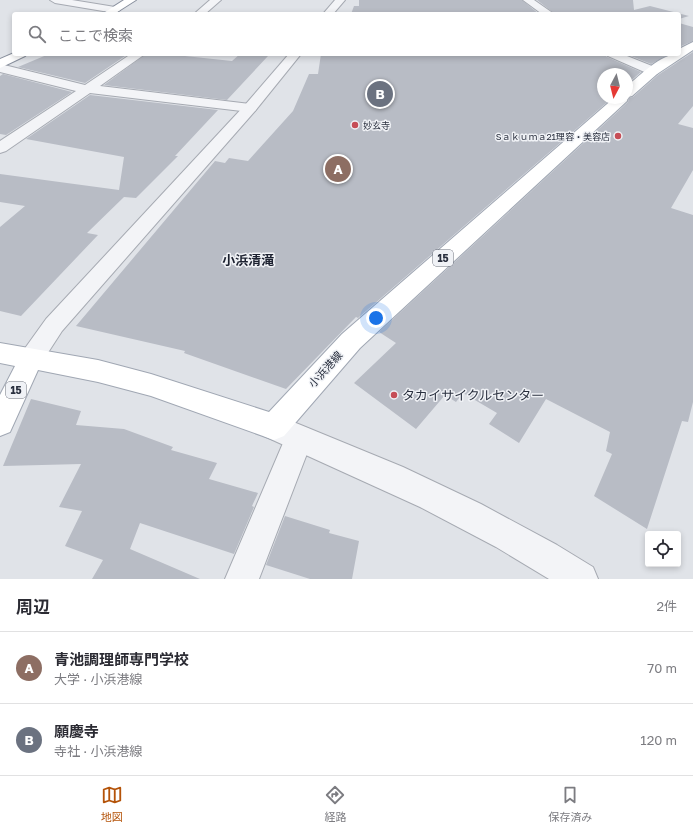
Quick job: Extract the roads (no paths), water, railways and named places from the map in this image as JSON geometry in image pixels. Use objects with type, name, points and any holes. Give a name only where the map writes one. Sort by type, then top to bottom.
[{"type":"main road","points":[[111,12],[131,0]]},
{"type":"main road","points":[[681,52],[693,45]]},
{"type":"main road","points":[[0,64],[17,56]]},
{"type":"main road","points":[[633,88],[652,70],[675,56]]},
{"type":"main road","name":"小浜港線","points":[[286,432],[351,341],[615,104]]},
{"type":"main road","points":[[0,353],[98,371],[151,385],[286,432]]},
{"type":"main road","name":"15","points":[[0,423],[31,358]]},
{"type":"street","points":[[55,0],[111,12]]},
{"type":"street","points":[[201,12],[216,0]]},
{"type":"street","points":[[330,12],[340,0]]},
{"type":"street","points":[[528,0],[546,12]]},
{"type":"street","points":[[0,148],[136,56]]},
{"type":"street","points":[[31,358],[54,325],[250,108],[293,56]]},
{"type":"street","points":[[617,56],[652,70]]},
{"type":"street","points":[[0,68],[88,88],[250,108]]},
{"type":"street","points":[[286,432],[413,487],[544,555],[581,579]]},
{"type":"street","name":"15","points":[[242,579],[286,432]]},
{"type":"place","name":"願慶寺","points":[[380,94]]},
{"type":"place","name":"妙玄寺","points":[[355,125]]},
{"type":"place","name":"Sａｋｕｍａ21理容・美容店","points":[[618,136]]},
{"type":"place","name":"青池調理師専門学校","points":[[338,169]]},
{"type":"place","name":"タカイサイクルセンター","points":[[394,395]]},
{"type":"district","name":"小浜清滝","points":[[248,260]]}]
